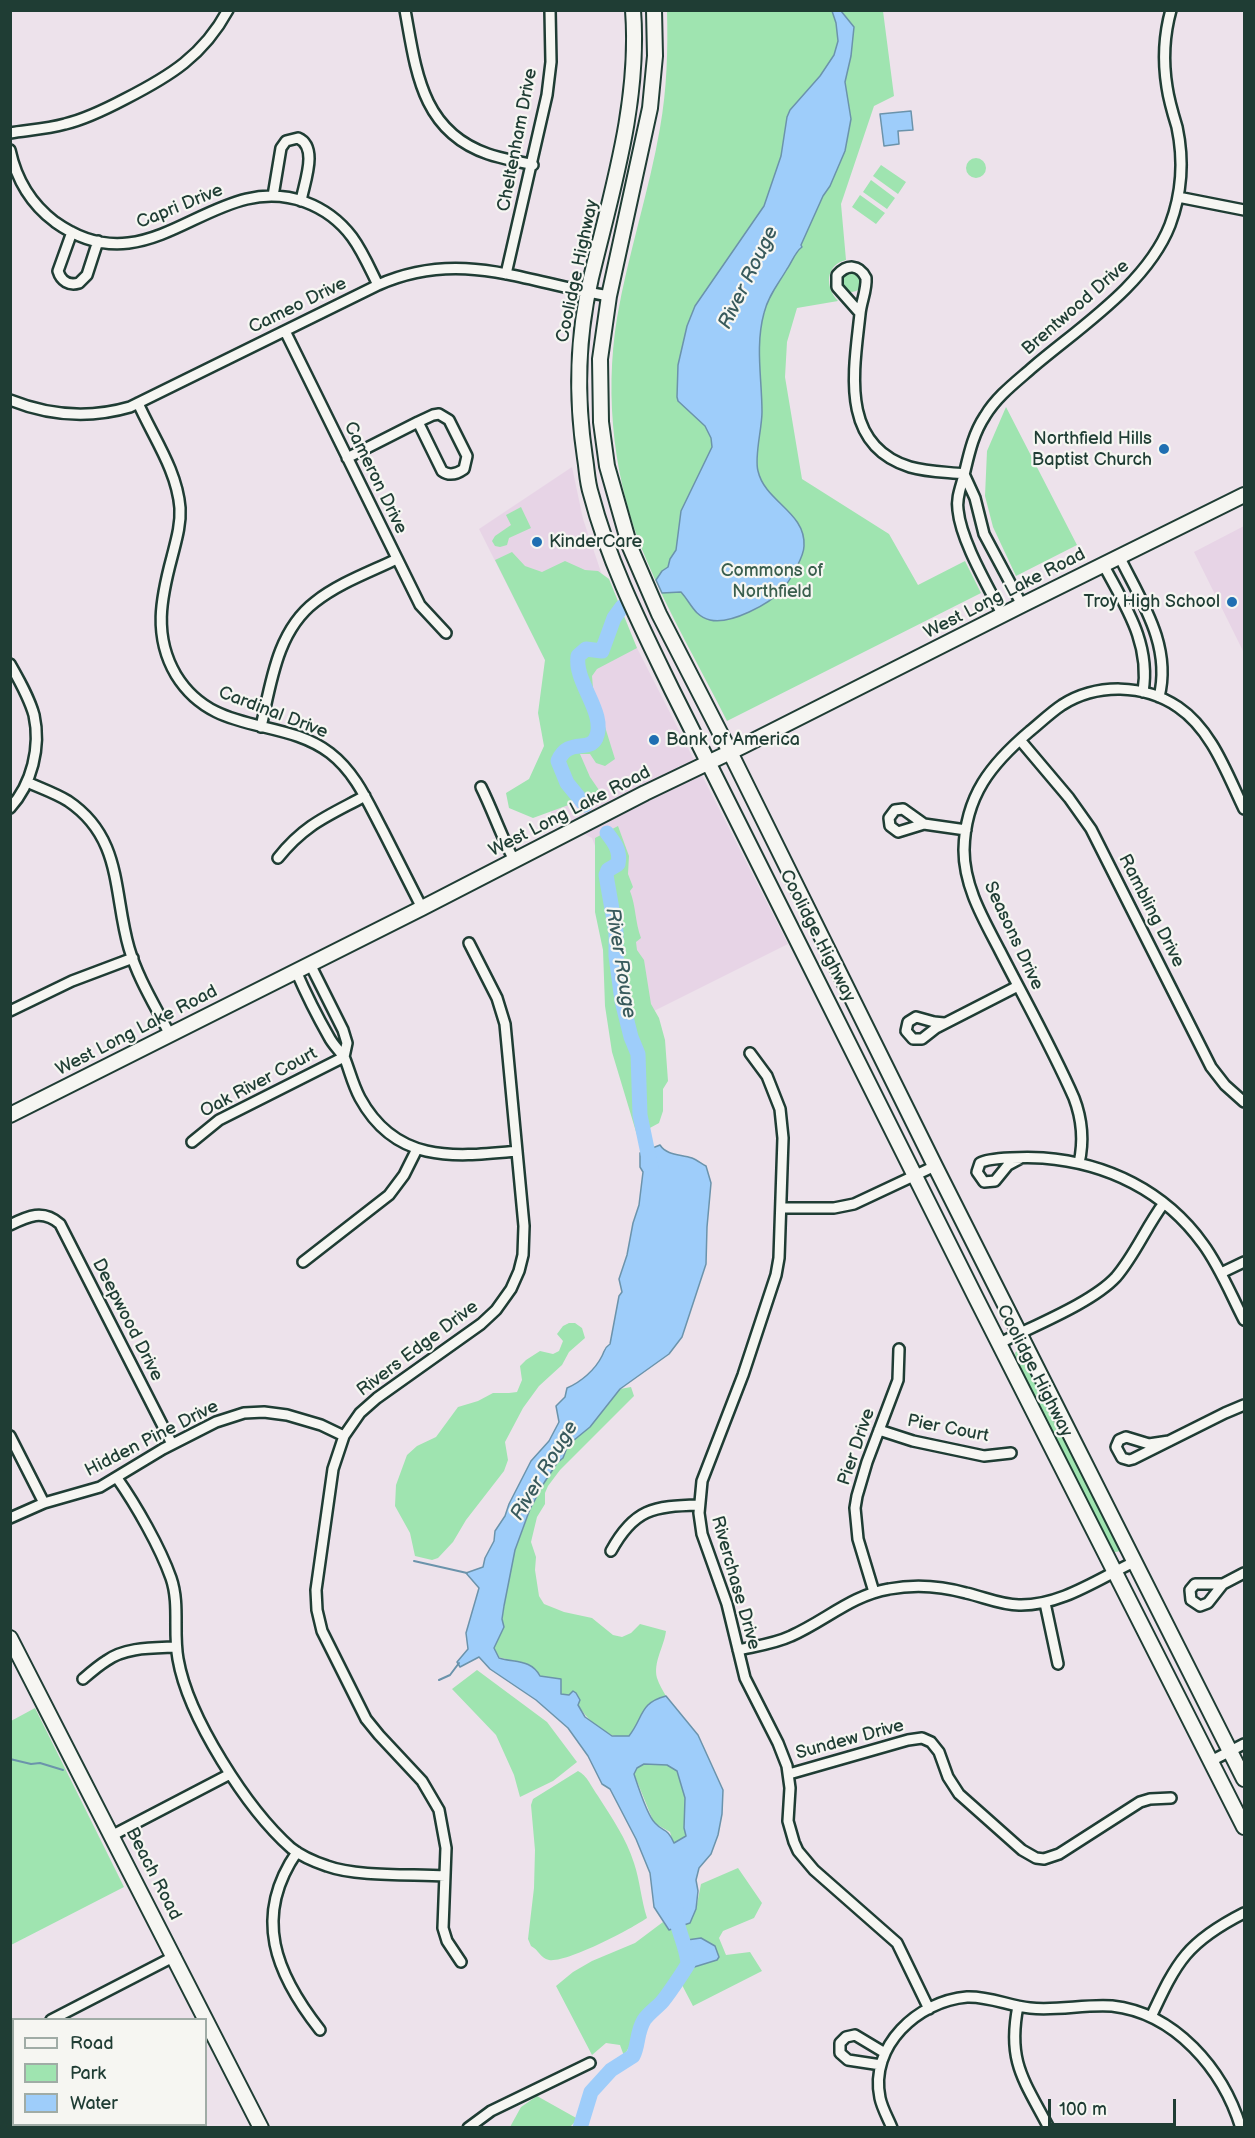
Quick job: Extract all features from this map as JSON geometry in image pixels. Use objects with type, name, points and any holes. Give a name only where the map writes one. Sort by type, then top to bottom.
[{"type":"main road","name":"Coolidge Highway","points":[[633,10],[634,63],[629,106],[606,222],[588,292],[580,349],[583,445],[590,491],[611,559],[650,644],[1245,1827]]},
{"type":"main road","name":"Coolidge Highway","points":[[654,10],[654,65],[647,125],[609,296],[602,337],[599,379],[607,466],[630,547],[659,614],[1245,1779]]},
{"type":"main road","name":"West Long Lake Road","points":[[10,1115],[1102,564],[1245,495]]},
{"type":"main road","points":[[637,616],[647,621],[659,614]]},
{"type":"main road","points":[[650,644],[653,639],[662,635],[672,640]]},
{"type":"main road","points":[[754,852],[767,859],[780,855]]},
{"type":"main road","points":[[769,882],[774,878],[783,877],[793,882]]},
{"type":"main road","name":"Beach Road","points":[[10,1638],[206,2018]]},
{"type":"main road","name":"Beach Road","points":[[207,2020],[261,2127]]},
{"type":"street","points":[[10,133],[75,122],[160,81],[192,57],[213,34],[228,10]]},
{"type":"street","points":[[405,10],[419,84],[428,104],[442,124],[457,137],[488,154],[533,165]]},
{"type":"street","name":"Cheltenham Drive","points":[[506,274],[533,165],[549,83],[550,10]]},
{"type":"street","name":"Brentwood Drive","points":[[1002,615],[959,519],[957,500],[973,439],[994,403],[1125,290],[1142,273],[1162,243],[1173,216],[1181,173],[1180,146],[1167,88],[1165,66],[1166,35],[1171,10]]},
{"type":"street","points":[[273,196],[281,148],[286,141],[298,138],[307,143],[310,152],[301,201]]},
{"type":"street","name":"Capri Drive","points":[[10,150],[21,181],[34,202],[52,219],[72,232],[98,241],[127,243],[150,240],[230,203],[253,197],[273,196],[301,201],[329,215],[349,233],[361,250],[378,285]]},
{"type":"street","points":[[1178,197],[1245,210]]},
{"type":"street","points":[[72,232],[58,271],[68,283],[76,284],[84,279],[98,241]]},
{"type":"street","points":[[860,313],[837,287],[837,275],[850,266],[859,269],[866,278],[860,313],[854,393],[860,422],[869,438],[887,456],[907,466],[935,472],[964,474],[975,498],[984,534],[1022,605]]},
{"type":"street","name":"Cameo Drive","points":[[10,400],[45,412],[73,415],[102,413],[138,403],[378,285],[415,272],[444,268],[477,268],[609,296]]},
{"type":"street","name":"Cameron Drive","points":[[285,331],[420,605],[446,633]]},
{"type":"street","name":"Cardinal Drive","points":[[138,403],[173,476],[179,498],[178,533],[160,609],[162,639],[177,677],[198,699],[219,714],[299,737],[328,752],[352,775],[365,796],[422,908]]},
{"type":"street","points":[[347,458],[418,422],[436,414],[449,420],[466,456],[464,469],[453,474],[442,471],[418,422]]},
{"type":"street","points":[[1119,556],[1158,638],[1162,669],[1159,697]]},
{"type":"street","points":[[261,727],[280,650],[295,622],[307,609],[331,591],[397,559]]},
{"type":"street","points":[[1102,564],[1134,624],[1141,643],[1145,672],[1143,692]]},
{"type":"street","points":[[10,664],[30,703],[36,726],[34,761],[27,782],[10,808]]},
{"type":"street","name":"Seasons Drive","points":[[1079,1163],[1082,1144],[1078,1110],[1069,1087],[973,896],[964,861],[966,830],[975,796],[984,778],[998,759],[1052,713],[1072,700],[1103,690],[1125,689],[1159,697],[1188,714],[1202,730],[1245,809]]},
{"type":"street","name":"Rambling Drive","points":[[1020,740],[1087,821],[1211,1067],[1225,1085],[1245,1102]]},
{"type":"street","points":[[27,782],[76,807],[101,834],[112,858],[123,921],[133,958],[170,1035]]},
{"type":"street","points":[[481,787],[498,829],[514,860]]},
{"type":"street","points":[[278,858],[293,839],[309,826],[365,796]]},
{"type":"street","points":[[924,824],[966,830]]},
{"type":"street","name":"Rivers Edge Drive","points":[[461,1962],[447,1941],[443,1928],[445,1840],[439,1810],[422,1781],[378,1735],[366,1719],[330,1648],[316,1602],[318,1570],[333,1469],[344,1436],[354,1420],[367,1407],[490,1316],[511,1289],[523,1255],[524,1226],[505,1024],[497,998],[469,943]]},
{"type":"street","points":[[10,1011],[72,981],[133,958]]},
{"type":"street","points":[[310,964],[343,1030],[347,1043],[344,1057]]},
{"type":"street","points":[[296,971],[328,1037],[344,1057],[356,1090],[369,1113],[391,1134],[417,1149],[440,1155],[517,1151]]},
{"type":"street","points":[[944,1023],[1018,987]]},
{"type":"street","name":"Riverchase Drive","points":[[750,1053],[767,1076],[780,1109],[783,1138],[779,1258],[776,1275],[743,1375],[706,1470],[699,1504],[699,1521],[704,1542],[727,1604],[747,1684],[778,1743],[789,1773],[788,1821],[798,1851],[814,1870],[897,1943],[929,2009]]},
{"type":"street","name":"Oak River Court","points":[[192,1142],[219,1120],[344,1057]]},
{"type":"street","points":[[303,1262],[388,1195],[404,1175],[417,1149]]},
{"type":"street","points":[[1021,1158],[1058,1159],[1101,1169],[1127,1179],[1164,1203],[1195,1233],[1221,1273],[1245,1320]]},
{"type":"street","points":[[781,1208],[826,1209],[854,1204],[935,1166]]},
{"type":"street","points":[[1000,1343],[1104,1288],[1128,1261],[1164,1203]]},
{"type":"street","name":"Deepwood Drive","points":[[10,1225],[31,1215],[47,1216],[63,1229],[172,1444]]},
{"type":"street","points":[[1221,1273],[1245,1262]]},
{"type":"street","name":"Pier Drive","points":[[874,1592],[858,1539],[855,1517],[860,1484],[898,1380],[899,1349]]},
{"type":"street","points":[[1169,1441],[1149,1444],[1126,1437],[1119,1440],[1116,1448],[1119,1455],[1129,1460],[1245,1405]]},
{"type":"street","name":"Hidden Pine Drive","points":[[10,1518],[44,1503],[92,1490],[117,1478],[172,1444],[224,1419],[256,1412],[287,1414],[321,1425],[344,1436]]},
{"type":"street","name":"Pier Court","points":[[879,1430],[913,1441],[984,1456],[1011,1454]]},
{"type":"street","points":[[10,1436],[44,1503]]},
{"type":"street","points":[[117,1478],[135,1505],[171,1579],[176,1602],[176,1647],[180,1671],[188,1695],[230,1774],[274,1830],[297,1852],[340,1870],[445,1876]]},
{"type":"street","points":[[611,1551],[620,1533],[639,1515],[668,1506],[699,1504]]},
{"type":"street","points":[[738,1650],[790,1637],[843,1605],[874,1592],[903,1587],[932,1587],[1008,1604],[1045,1603],[1134,1562]]},
{"type":"street","points":[[1223,1584],[1245,1574]]},
{"type":"street","points":[[1045,1603],[1058,1664]]},
{"type":"street","points":[[83,1679],[106,1660],[120,1654],[142,1649],[176,1647]]},
{"type":"street","name":"Sundew Drive","points":[[789,1773],[908,1740],[927,1739],[935,1746],[948,1777],[959,1794],[1029,1855],[1044,1859],[1059,1854],[1140,1802],[1170,1798]]},
{"type":"street","points":[[1211,1761],[1245,1744]]},
{"type":"street","points":[[113,1835],[230,1774]]},
{"type":"street","points":[[297,1852],[275,1895],[273,1935],[277,1956],[285,1975],[303,2009],[320,2031]]},
{"type":"street","points":[[1151,2018],[1171,1975],[1187,1952],[1209,1933],[1245,1913]]},
{"type":"street","points":[[53,2018],[175,1956]]},
{"type":"street","points":[[892,2127],[880,2100],[878,2087],[881,2065],[893,2039],[908,2022],[929,2009],[969,1997],[1031,2008],[1113,2007],[1151,2018],[1180,2035],[1204,2058],[1216,2077],[1240,2127]]},
{"type":"street","points":[[1018,2006],[1013,2041],[1016,2059],[1022,2077],[1048,2127]]},
{"type":"street","points":[[881,2065],[848,2060],[840,2053],[840,2043],[846,2037],[855,2035],[885,2053]]},
{"type":"street","points":[[468,2127],[491,2111],[590,2063]]},
{"type":"shaded area","points":[[572,467],[583,519],[601,572],[637,648],[788,944],[628,1024],[606,875],[592,838],[551,816],[545,660],[479,529]]},
{"type":"shaded area","name":"Troy High School","points":[[1244,526],[1244,653],[1194,552]]},
{"type":"green space","name":"Commons of Northfield","points":[[667,11],[883,11],[894,96],[874,106],[841,204],[846,260],[834,267],[829,277],[831,289],[838,301],[797,308],[787,342],[785,377],[802,479],[889,534],[918,585],[965,561],[981,593],[727,721],[665,600],[635,530],[619,471],[612,410],[613,348],[617,318],[650,176],[664,99]]},
{"type":"green space","points":[[972,158],[980,158],[986,164],[986,172],[980,178],[972,178],[966,172],[966,164]]},
{"type":"green space","points":[[881,165],[906,182],[898,194],[873,176]]},
{"type":"green space","points":[[871,180],[895,198],[887,209],[863,192]]},
{"type":"green space","points":[[860,195],[885,213],[876,224],[852,207]]},
{"type":"green space","points":[[852,272],[859,275],[862,282],[859,289],[852,292],[845,289],[842,282],[845,275]]},
{"type":"green space","points":[[1006,407],[1077,545],[1016,576],[993,527],[985,496],[987,451]]},
{"type":"green space","points":[[521,507],[531,528],[509,538],[507,545],[495,546],[492,541],[495,536],[511,525],[506,515]]},
{"type":"green space","points":[[512,552],[525,566],[542,572],[565,561],[585,570],[598,571],[609,579],[637,648],[597,669],[592,676],[593,688],[615,759],[605,766],[596,763],[590,754],[580,754],[590,777],[601,793],[533,818],[509,808],[506,793],[529,779],[544,746],[538,713],[545,660],[495,560]]},
{"type":"green space","points":[[618,826],[629,856],[628,874],[633,887],[630,891],[641,938],[636,942],[637,950],[644,960],[651,1004],[659,1018],[665,1040],[668,1081],[663,1089],[663,1111],[659,1123],[637,1135],[612,1052],[605,1006],[603,950],[595,912],[595,838]]},
{"type":"green space","points":[[575,1323],[582,1328],[585,1338],[569,1352],[562,1365],[539,1386],[523,1408],[505,1442],[508,1460],[504,1471],[466,1520],[453,1542],[438,1558],[432,1560],[415,1556],[410,1533],[395,1506],[396,1485],[407,1455],[417,1446],[436,1437],[458,1407],[478,1401],[493,1393],[517,1392],[522,1380],[520,1366],[540,1351],[553,1354],[559,1351],[563,1341],[557,1334],[563,1326]]},
{"type":"green space","points":[[1017,1350],[1022,1352],[1119,1544],[1120,1551],[1111,1551],[1016,1359]]},
{"type":"green space","points":[[631,1387],[634,1396],[560,1470],[548,1486],[545,1493],[545,1504],[537,1517],[531,1542],[536,1557],[535,1570],[539,1596],[544,1604],[564,1612],[592,1618],[613,1635],[622,1637],[631,1633],[640,1624],[666,1631],[656,1672],[666,1696],[652,1702],[647,1707],[629,1736],[618,1736],[601,1730],[569,1695],[561,1694],[561,1679],[540,1676],[527,1664],[499,1657],[494,1648],[504,1627],[502,1619],[515,1550],[530,1510],[544,1483],[563,1458],[568,1445],[620,1389]]},
{"type":"green space","points":[[477,1670],[547,1722],[577,1762],[553,1781],[520,1797],[514,1775],[496,1735],[452,1689]]},
{"type":"green space","points":[[35,1708],[124,1887],[11,1945],[11,1721]]},
{"type":"green space","points":[[644,1764],[667,1765],[677,1770],[685,1798],[686,1837],[673,1843],[670,1832],[654,1823],[634,1774],[637,1768]]},
{"type":"green space","points":[[578,1771],[589,1782],[627,1845],[636,1870],[647,1918],[584,1951],[558,1960],[549,1960],[531,1946],[528,1939],[534,1888],[535,1850],[531,1805],[533,1799]]},
{"type":"green space","points":[[738,1868],[762,1903],[754,1918],[723,1931],[719,1938],[726,1955],[750,1952],[762,1971],[693,2006],[682,1985],[668,1988],[658,2002],[645,2011],[636,2022],[633,2040],[624,2056],[620,2045],[606,2043],[592,2055],[556,1986],[573,1972],[592,1961],[635,1943],[663,1922],[669,1930],[696,1909],[701,1884]]},
{"type":"green space","points":[[537,2096],[578,2119],[570,2127],[510,2127],[521,2107]]},
{"type":"water","points":[[832,11],[841,11],[854,27],[845,82],[851,119],[845,151],[802,247],[795,254],[768,301],[760,338],[762,412],[757,458],[758,471],[768,491],[799,524],[803,534],[802,556],[786,585],[769,601],[738,616],[718,621],[710,620],[696,612],[681,592],[662,593],[656,580],[668,567],[676,550],[681,511],[712,447],[711,438],[705,426],[678,401],[678,365],[687,326],[695,306],[764,206],[781,156],[790,110],[820,76],[834,55],[838,41]]},
{"type":"water","points":[[911,111],[913,130],[898,131],[899,144],[884,146],[880,114]]},
{"type":"water","points":[[660,1145],[670,1153],[692,1158],[706,1166],[711,1183],[706,1264],[682,1337],[669,1354],[620,1389],[590,1427],[568,1445],[563,1458],[544,1483],[530,1509],[515,1550],[502,1619],[504,1627],[494,1648],[499,1658],[527,1664],[540,1676],[561,1679],[561,1694],[569,1695],[573,1691],[576,1693],[580,1700],[578,1705],[585,1717],[612,1736],[629,1736],[646,1707],[666,1696],[698,1735],[723,1790],[722,1814],[711,1854],[699,1868],[696,1880],[698,1891],[696,1909],[690,1923],[669,1930],[654,1907],[650,1873],[636,1839],[610,1789],[602,1784],[588,1756],[568,1728],[536,1700],[490,1669],[479,1657],[460,1667],[457,1662],[468,1649],[466,1633],[479,1588],[466,1573],[483,1567],[494,1541],[495,1531],[505,1516],[531,1461],[549,1441],[559,1422],[556,1406],[565,1397],[567,1388],[592,1371],[610,1344],[619,1296],[622,1292],[619,1279],[639,1205],[643,1172],[640,1167],[640,1153]],"holes":[[[644,1764],[667,1765],[677,1771],[685,1798],[686,1836],[674,1843],[667,1832],[658,1826],[649,1814],[634,1774],[637,1768]]]},
{"type":"water","points":[[701,1938],[715,1946],[719,1957],[717,1960],[691,1968],[683,1966],[679,1944]]},
{"type":"waterway","name":"River Rouge","points":[[585,805],[567,783],[558,761],[567,749],[589,745],[596,738],[597,718],[581,677],[578,656],[586,649],[602,651],[614,618],[622,607]]},
{"type":"waterway","name":"River Rouge","points":[[607,833],[619,855],[618,864],[608,870],[606,875],[616,932],[616,956],[622,1001],[638,1054],[640,1115],[651,1168]]},
{"type":"waterway","points":[[414,1561],[467,1573]]},
{"type":"waterway","points":[[439,1680],[450,1675],[459,1663]]},
{"type":"waterway","points":[[10,1759],[31,1764],[40,1763],[63,1770]]},
{"type":"waterway","name":"River Rouge","points":[[580,2128],[591,2092],[611,2070],[633,2056],[644,2020],[663,2000],[688,1964],[677,1923],[676,1909]]},
{"type":"place","name":"Northfield Hills Baptist Church","points":[[1164,449]]},
{"type":"place","name":"KinderCare","points":[[537,542]]},
{"type":"place","name":"Troy High School","points":[[1232,602]]},
{"type":"place","name":"Bank of America","points":[[654,740]]}]
